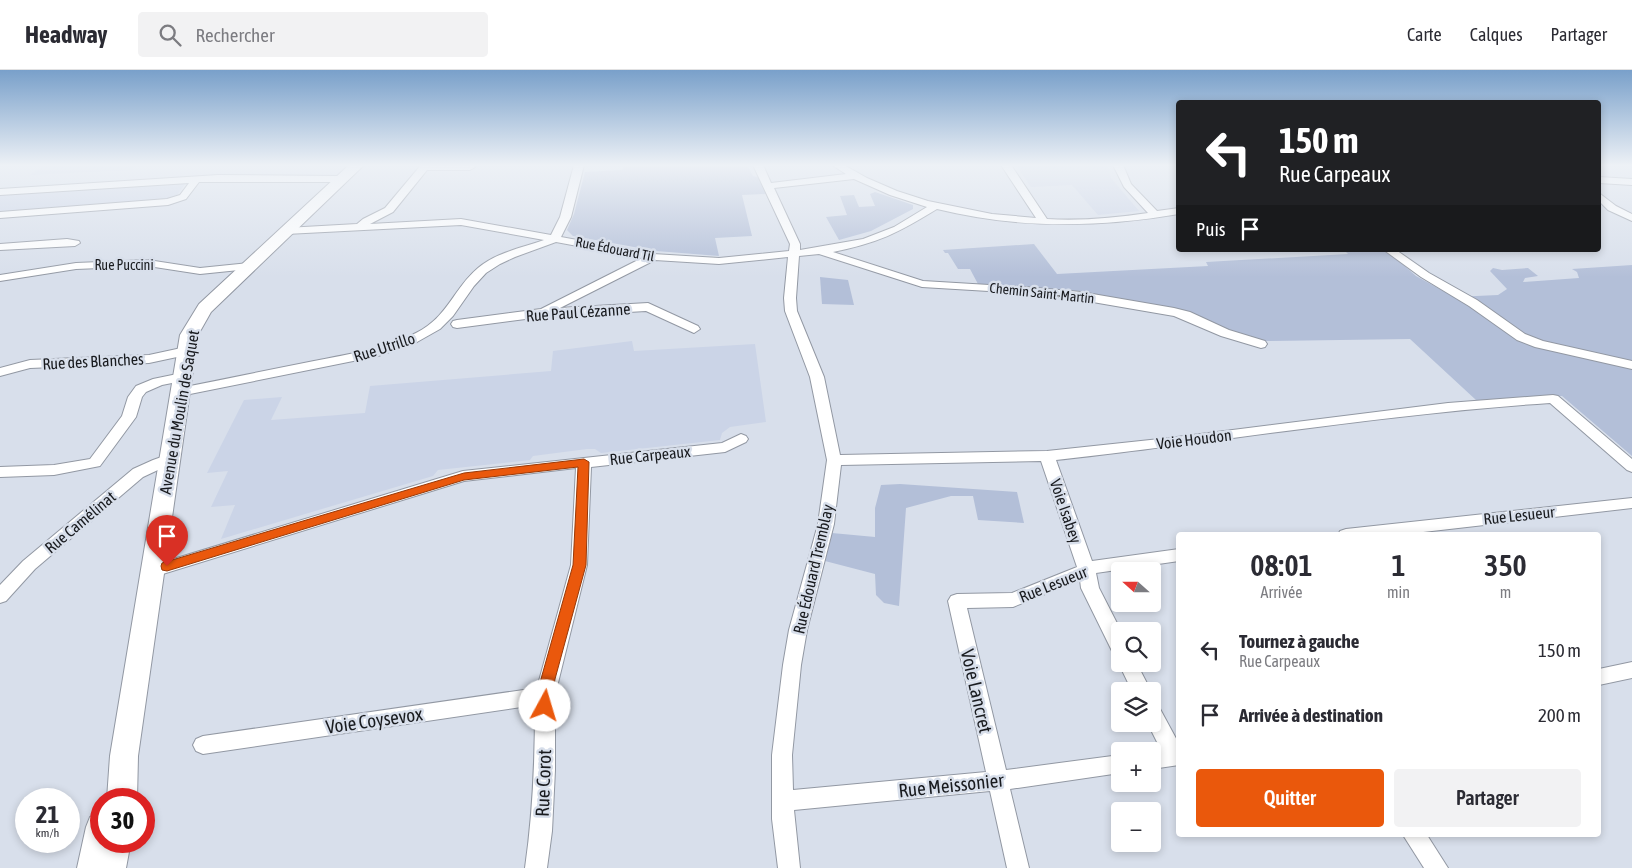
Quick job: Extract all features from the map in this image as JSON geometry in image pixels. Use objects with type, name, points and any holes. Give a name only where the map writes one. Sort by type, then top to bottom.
[{"type":"main road","name":"Avenue du Moulin de Saquet","points":[[123,788],[124,756],[189,335],[205,308],[316,202]]},
{"type":"main road","name":"Avenue du Moulin de Saquet","points":[[112,788],[124,756]]},
{"type":"main road","points":[[93,868],[96,853]]},
{"type":"main road","points":[[110,868],[113,853]]},
{"type":"street","points":[[0,214],[70,211],[165,202]]},
{"type":"street","points":[[360,227],[367,221],[389,210],[395,202]]},
{"type":"street","points":[[555,238],[562,228],[569,202]]},
{"type":"street","name":"Rue Édouard Tremblay","points":[[775,202],[795,244],[790,298],[791,311],[816,377],[834,460],[826,524],[798,630],[792,664],[782,755],[782,800],[789,868]]},
{"type":"street","points":[[921,202],[987,216],[1044,222],[1088,222],[1176,212]]},
{"type":"street","points":[[1031,202],[1044,222]]},
{"type":"street","points":[[1143,202],[1155,215]]},
{"type":"street","points":[[1606,202],[1612,208],[1632,218]]},
{"type":"street","name":"Rue Édouard Til","points":[[286,231],[461,222],[653,257],[719,261],[821,251],[866,242],[882,236],[935,206]]},
{"type":"street","points":[[1601,208],[1612,208]]},
{"type":"street","points":[[1601,209],[1632,226]]},
{"type":"street","name":"Rue Utrillo","points":[[0,472],[54,470],[95,463],[129,416],[135,396],[141,389],[158,382],[181,385],[378,352],[410,342],[443,320],[475,276],[490,264],[555,238]]},
{"type":"street","points":[[0,247],[67,242],[74,244]]},
{"type":"street","name":"Chemin Saint-Martin","points":[[821,251],[922,284],[1024,290],[1081,296],[1174,312],[1186,315],[1225,333],[1261,344]]},
{"type":"street","points":[[1393,252],[1521,337],[1539,344],[1632,365]]},
{"type":"street","points":[[541,313],[653,257]]},
{"type":"street","name":"Rue Puccini","points":[[0,278],[76,266],[148,263],[200,272],[249,266]]},
{"type":"street","name":"Rue Paul Cézanne","points":[[457,324],[541,313],[648,307],[694,329]]},
{"type":"street","name":"Rue des Blanches","points":[[0,372],[30,364],[149,359],[186,351]]},
{"type":"street","name":"Voie Houdon","points":[[834,460],[1047,456],[1169,443],[1448,407],[1553,399],[1632,467]]},
{"type":"street","name":"Rue Carpeaux","points":[[152,571],[464,476],[725,447],[741,438]]},
{"type":"street","name":"Voie Isabey","points":[[1047,456],[1087,570],[1090,588],[1111,630]]},
{"type":"street","name":"Rue Camélinat","points":[[0,596],[29,565],[138,473],[170,459]]},
{"type":"street","name":"Rue Corot","points":[[536,868],[541,831],[545,770],[546,694],[579,565],[584,462]]},
{"type":"street","name":"Rue Lesueur","points":[[1373,532],[1632,503]]},
{"type":"street","name":"Rue Lesueur","points":[[957,601],[1013,600],[1099,565],[1176,555]]},
{"type":"street","name":"Voie Lancret","points":[[957,601],[1018,868]]},
{"type":"street","points":[[1601,677],[1632,670]]},
{"type":"street","name":"Voie Coysevox","points":[[203,745],[546,694]]},
{"type":"street","points":[[1161,729],[1176,755]]},
{"type":"street","points":[[1161,759],[1176,757]]},
{"type":"street","name":"Rue Meissonier","points":[[782,800],[997,781],[1111,765]]},
{"type":"street","points":[[1415,837],[1437,868]]},
{"type":"shaded area","points":[[0,202],[132,202],[0,213]]},
{"type":"shaded area","points":[[577,202],[744,202],[752,236],[715,238],[719,256],[656,251],[573,236],[567,230]]},
{"type":"shaded area","points":[[842,202],[857,202],[859,207],[875,206],[873,202],[905,202],[913,205],[913,209],[871,231],[839,240],[826,217],[847,215]]},
{"type":"shaded area","points":[[1087,202],[1132,202],[1139,211],[1098,215]]},
{"type":"shaded area","points":[[1034,244],[1057,274],[1208,266],[1206,262],[1348,254],[1346,252],[1389,252],[1416,276],[1454,297],[1498,295],[1507,289],[1490,271],[1493,268],[1502,270],[1528,268],[1538,276],[1525,278],[1523,282],[1579,278],[1577,272],[1572,269],[1632,265],[1632,456],[1562,396],[1485,402],[1476,400],[1410,339],[1265,341],[1228,331],[1193,316],[978,284],[970,269],[958,269],[948,253],[945,253],[943,250]]},
{"type":"shaded area","points":[[820,277],[848,280],[854,305],[822,304]]},
{"type":"shaded area","points":[[632,341],[634,351],[755,344],[766,422],[730,427],[722,433],[720,440],[601,453],[595,449],[587,449],[533,456],[530,460],[438,470],[433,476],[221,539],[235,505],[211,507],[228,471],[207,473],[244,400],[282,397],[271,420],[365,413],[370,386],[551,371],[553,351]]},
{"type":"shaded area","points":[[900,484],[1017,492],[1024,523],[978,520],[973,496],[951,496],[906,508],[899,606],[884,603],[876,595],[875,574],[825,561],[832,533],[875,537],[875,508],[881,485]]},
{"type":"route","points":[[167,566],[464,476],[584,462],[580,519],[582,527],[581,553],[548,679],[545,706]]}]
